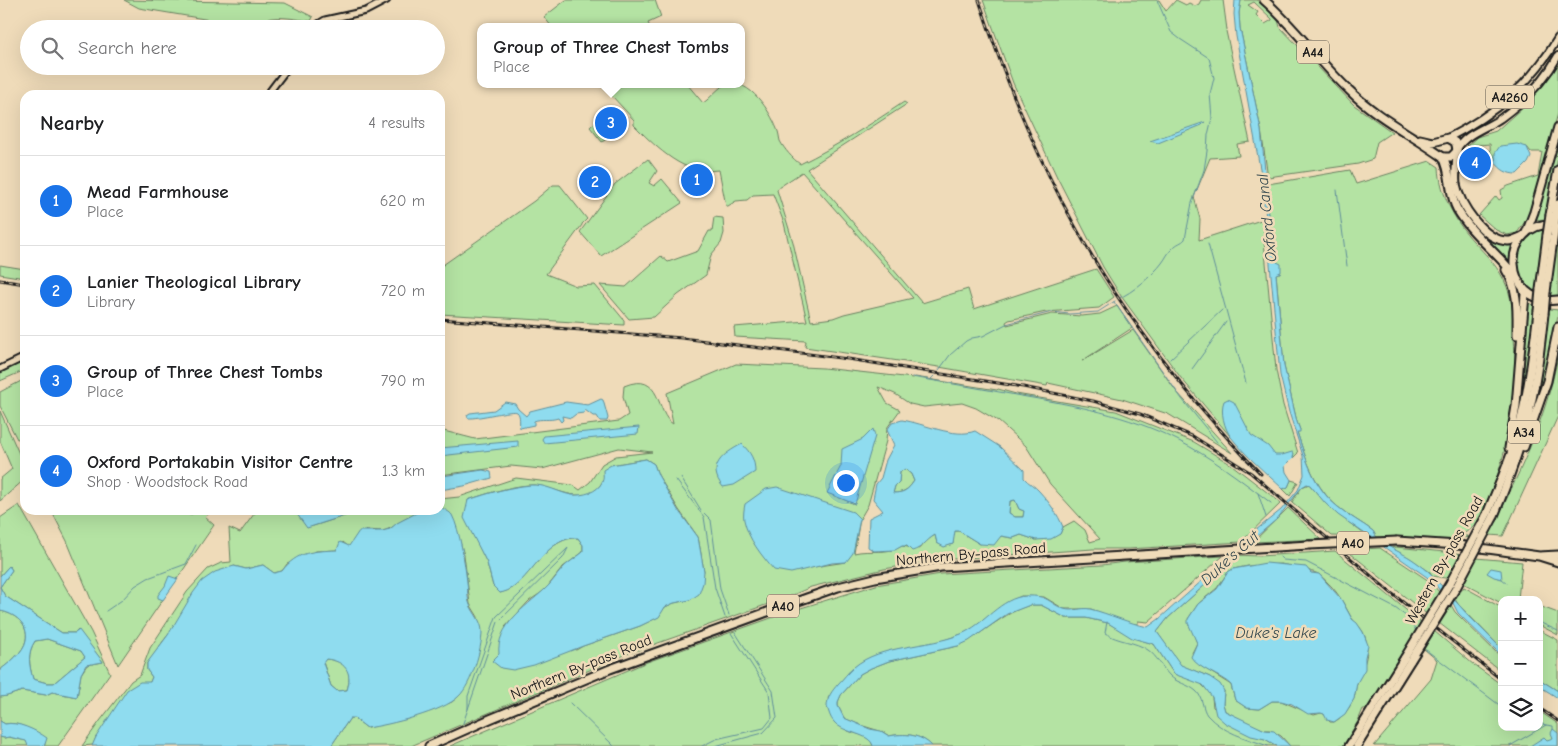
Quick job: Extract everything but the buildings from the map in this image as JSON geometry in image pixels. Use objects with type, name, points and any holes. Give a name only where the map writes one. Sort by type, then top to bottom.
[{"type":"highway","name":"A44","points":[[1264,0],[1278,13],[1330,72],[1353,94],[1374,111],[1442,156]]},
{"type":"highway","points":[[1516,277],[1514,252],[1534,212],[1558,127]]},
{"type":"highway","name":"A44","points":[[1417,138],[1433,142],[1444,140]]},
{"type":"highway","points":[[1558,225],[1544,225],[1507,241],[1499,239],[1478,225],[1463,205],[1456,184],[1457,150],[1455,142],[1451,139],[1444,140],[1438,149],[1447,164],[1451,192],[1457,209],[1474,232],[1490,247],[1523,288],[1539,298],[1558,300]]},
{"type":"highway","points":[[1442,156],[1451,157],[1457,150]]},
{"type":"highway","name":"A34","points":[[1553,214],[1558,170]]},
{"type":"highway","name":"A34","points":[[1553,214],[1558,204]]},
{"type":"highway","name":"Western By-pass Road","points":[[1357,746],[1490,516],[1508,473],[1538,343],[1553,214]]},
{"type":"highway","points":[[1490,247],[1514,285],[1518,360]]},
{"type":"highway","points":[[1508,473],[1516,406],[1523,288]]},
{"type":"highway","points":[[1508,473],[1522,451],[1542,396],[1554,351],[1558,327]]},
{"type":"highway","name":"Northern By-pass Road","points":[[429,746],[620,666],[775,609],[838,587],[905,572],[950,566],[1309,545],[1397,542],[1458,545],[1539,556]]},
{"type":"highway","name":"A40","points":[[1539,556],[1558,555]]},
{"type":"highway","name":"A40","points":[[1539,556],[1558,562]]},
{"type":"highway","name":"Western By-pass Road","points":[[1350,746],[1408,658]]},
{"type":"main road","name":"A4260","points":[[1444,140],[1484,117],[1517,92],[1534,73],[1558,38]]},
{"type":"main road","name":"A4260","points":[[1457,150],[1461,142],[1466,138],[1500,118],[1523,99],[1540,81],[1558,56]]},
{"type":"street","points":[[326,20],[366,11],[387,0]]},
{"type":"street","points":[[271,90],[282,75]]},
{"type":"street","points":[[0,369],[20,359]]},
{"type":"green space","points":[[124,0],[285,3],[313,17],[312,20],[272,18],[263,20],[210,20],[139,8]]},
{"type":"green space","points":[[566,0],[655,0],[661,17],[648,23],[549,23],[544,17]]},
{"type":"green space","points":[[983,0],[1159,0],[1166,11],[1176,0],[1186,5],[1189,3],[1195,6],[1201,0],[1223,0],[1226,31],[1250,142],[1237,144],[1239,156],[1210,158],[1194,197],[1200,219],[1199,240],[1264,219],[1264,241],[1276,370],[1283,405],[1298,453],[1293,458],[1271,466],[1230,436],[1181,378],[1121,296],[1103,267],[1057,177],[1013,83]]},
{"type":"green space","points":[[1241,0],[1257,0],[1277,17],[1280,27],[1354,105],[1392,132],[1377,142],[1373,159],[1358,164],[1268,177],[1261,130],[1240,28],[1239,13]],"holes":[[[1254,2],[1272,19],[1265,24],[1256,15],[1258,12],[1248,5]]]},
{"type":"green space","points":[[1558,61],[1558,113],[1530,214],[1517,233],[1507,235],[1496,230],[1479,215],[1496,196],[1499,200],[1502,198],[1501,190],[1538,176],[1542,152],[1531,152],[1527,147],[1495,157],[1495,162],[1491,166],[1490,144],[1467,146],[1477,137],[1496,131],[1523,107],[1552,72]]},
{"type":"green space","points":[[745,87],[764,106],[778,130],[780,141],[789,154],[800,164],[866,127],[904,102],[907,104],[807,169],[922,303],[968,289],[974,309],[1096,269],[1114,297],[1099,308],[1046,312],[1009,320],[1006,322],[1007,325],[1052,314],[1082,316],[1100,314],[1117,306],[1132,328],[1082,361],[1133,330],[1176,391],[1232,453],[1168,414],[1122,399],[1048,383],[1047,386],[939,367],[805,347],[806,341],[735,337],[734,327],[807,321],[784,223],[773,194],[753,195],[747,200],[736,201],[726,206],[719,170],[698,170],[677,162],[658,148],[634,125],[634,120],[605,88],[690,88],[703,103],[720,88]],"holes":[[[802,172],[913,298],[833,318],[811,321],[793,242],[777,190]]]},
{"type":"green space","points":[[611,107],[620,122],[621,129],[602,142],[590,127]]},
{"type":"green space","points":[[1558,135],[1558,156],[1546,219],[1533,220]]},
{"type":"green space","points":[[648,159],[657,171],[649,183],[654,186],[662,179],[682,203],[601,256],[580,232],[615,184]]},
{"type":"green space","points":[[1430,161],[1439,167],[1442,188],[1455,216],[1466,233],[1497,268],[1509,293],[1512,305],[1515,356],[1511,418],[1502,459],[1488,499],[1476,524],[1462,534],[1471,538],[1447,540],[1376,537],[1373,531],[1338,507],[1323,491],[1312,472],[1297,432],[1300,430],[1284,366],[1276,273],[1280,273],[1274,253],[1266,202],[1268,184],[1350,170],[1356,184]]},
{"type":"green space","points":[[1450,167],[1453,167],[1457,187],[1466,212],[1476,227],[1485,236],[1496,242],[1502,245],[1513,246],[1510,253],[1510,265],[1480,236],[1461,211],[1454,194]]},
{"type":"green space","points":[[553,185],[560,185],[587,219],[546,274],[576,286],[595,285],[624,320],[624,325],[445,314],[445,263],[534,201]]},
{"type":"green space","points":[[714,217],[723,218],[724,233],[721,243],[711,255],[706,275],[678,295],[654,317],[629,319],[600,285],[626,287],[661,256],[668,262],[698,251],[709,231],[712,231]]},
{"type":"green space","points":[[1544,229],[1535,294],[1520,279],[1517,259],[1519,249],[1525,240],[1533,233]]},
{"type":"green space","points":[[1558,229],[1558,297],[1549,298]]},
{"type":"green space","points":[[0,265],[20,268],[20,277],[0,274]]},
{"type":"green space","points":[[1527,302],[1536,306],[1531,350],[1520,410],[1517,409]]},
{"type":"green space","points":[[1549,309],[1558,310],[1558,316],[1549,362],[1534,413],[1532,412]]},
{"type":"green space","points":[[1558,355],[1558,416],[1503,536],[1489,535],[1539,425],[1547,402]]},
{"type":"green space","points":[[20,362],[20,372],[0,381],[0,372]]},
{"type":"green space","points":[[736,364],[823,368],[915,377],[998,389],[1016,394],[1116,411],[1194,442],[1232,465],[1281,503],[1241,542],[1128,549],[1093,549],[938,560],[884,569],[811,587],[788,597],[627,654],[411,746],[331,746],[350,718],[354,718],[367,728],[407,719],[452,702],[460,695],[472,671],[479,651],[478,617],[470,604],[464,555],[451,514],[445,510],[445,498],[459,497],[516,478],[573,485],[580,490],[590,482],[602,464],[616,456],[652,452],[619,448],[542,469],[511,466],[445,474],[445,431],[475,439],[619,421],[628,415],[623,397],[624,386],[637,383],[646,384],[652,388],[667,419],[673,424],[667,393]],"holes":[[[878,387],[895,394],[910,404],[924,407],[962,403],[976,408],[998,421],[1026,446],[1050,484],[1100,539],[1090,542],[1085,530],[1074,521],[1063,527],[1060,534],[1036,540],[1021,535],[1013,538],[1001,536],[980,544],[959,531],[954,531],[953,544],[944,546],[937,543],[935,535],[927,540],[920,549],[902,546],[884,551],[854,553],[860,519],[868,505],[886,441],[887,428],[900,410],[887,403]],[[646,459],[654,464],[658,475],[679,510],[698,537],[704,571],[690,600],[665,607],[658,617],[640,626],[576,650],[505,627],[529,601],[545,590],[563,567],[583,552],[583,545],[578,538],[560,542],[544,555],[515,586],[500,593],[493,586],[487,563],[472,532],[468,500],[501,490],[528,485],[542,486],[567,494],[584,495],[598,488],[611,465]],[[836,476],[855,504],[828,493]],[[777,508],[846,562],[813,567]]]},
{"type":"green space","points":[[20,382],[20,438],[17,439],[0,406],[0,392]]},
{"type":"green space","points":[[0,411],[20,456],[20,483],[0,501],[0,479],[12,469],[0,441]]},
{"type":"green space","points":[[905,469],[911,474],[914,481],[905,490],[893,493],[895,486],[899,482],[900,472]]},
{"type":"green space","points":[[1291,480],[1298,482],[1290,496],[1283,489],[1288,487]]},
{"type":"green space","points":[[1309,484],[1330,508],[1368,537],[1332,536],[1292,502],[1302,487]]},
{"type":"green space","points":[[1015,500],[1019,509],[1024,511],[1023,517],[1015,517],[1009,513],[1010,501]]},
{"type":"green space","points":[[19,505],[20,515],[25,515],[91,632],[110,673],[58,746],[44,746],[42,735],[19,725],[5,724],[0,721],[0,697],[22,691],[46,695],[52,692],[77,697],[81,674],[87,665],[103,662],[78,630],[75,633],[62,633],[5,596],[0,587],[12,570],[9,566],[0,576],[0,518]]},
{"type":"green space","points":[[1288,508],[1321,539],[1253,542]]},
{"type":"green space","points":[[54,515],[207,515],[205,517],[214,525],[118,665],[67,541]]},
{"type":"green space","points":[[253,515],[298,515],[313,526],[347,515],[413,515],[386,530],[366,530],[349,547],[343,542],[337,550],[316,551],[287,564],[282,571],[274,573],[263,565],[246,569],[234,566],[165,638],[147,663],[147,670],[152,677],[150,682],[96,737],[93,745],[82,746],[131,681],[140,675],[150,648],[187,592],[208,569],[221,563],[231,562],[229,528],[240,533]]},
{"type":"green space","points":[[1380,548],[1429,581],[1441,594],[1428,615],[1346,550]]},
{"type":"green space","points":[[1390,548],[1464,554],[1451,579],[1433,576],[1408,557]]},
{"type":"green space","points":[[1335,551],[1423,624],[1405,652],[1403,652],[1369,709],[1363,709],[1343,746],[1290,746],[1281,736],[1270,730],[1250,724],[1225,711],[1223,704],[1224,691],[1210,677],[1180,665],[1157,632],[1168,618],[1234,559],[1236,555],[1259,556]],"holes":[[[1281,564],[1305,567],[1319,575],[1331,586],[1352,619],[1362,630],[1366,639],[1366,658],[1356,685],[1355,696],[1346,712],[1334,722],[1330,722],[1324,714],[1314,715],[1281,701],[1272,701],[1259,709],[1247,708],[1235,700],[1231,685],[1201,666],[1192,653],[1197,643],[1188,619],[1198,604],[1217,588],[1228,572],[1248,566]]]},
{"type":"green space","points":[[1223,556],[1148,622],[1138,621],[1138,624],[1132,624],[1091,609],[1064,609],[1044,597],[1021,596],[1005,604],[971,630],[962,634],[938,642],[890,651],[860,663],[850,671],[828,698],[846,730],[866,737],[873,746],[450,746],[647,662],[791,611],[876,585],[941,574]]},
{"type":"green space","points":[[1476,558],[1522,562],[1518,596],[1498,596],[1498,601],[1463,583]]},
{"type":"green space","points":[[1464,587],[1498,606],[1498,645],[1458,604],[1455,599]]},
{"type":"green space","points":[[1030,605],[1041,605],[1066,618],[1086,618],[1108,623],[1137,639],[1154,644],[1174,674],[1199,682],[1210,693],[1213,707],[1246,733],[1265,739],[1277,746],[932,746],[917,737],[906,735],[889,736],[844,718],[838,702],[841,695],[860,674],[889,661],[958,646],[1002,618]]},
{"type":"green space","points":[[1451,605],[1455,612],[1498,654],[1498,669],[1439,623]]},
{"type":"green space","points":[[1543,607],[1558,613],[1558,635],[1543,627]]},
{"type":"green space","points":[[0,611],[10,614],[23,624],[26,640],[16,657],[0,670]]},
{"type":"green space","points":[[1434,631],[1474,665],[1498,682],[1498,731],[1543,731],[1543,714],[1558,724],[1558,746],[1374,746],[1431,679],[1437,660],[1424,649]]},
{"type":"green space","points":[[1543,632],[1558,640],[1558,691],[1543,682]]},
{"type":"green space","points":[[47,639],[81,651],[85,657],[54,683],[33,679],[30,669],[32,646],[35,641]]},
{"type":"green space","points":[[326,659],[339,662],[346,668],[349,677],[347,690],[337,691],[331,686],[323,662]]},
{"type":"green space","points":[[0,737],[27,741],[28,746],[0,746]]},
{"type":"water","points":[[1235,0],[1241,0],[1239,13],[1240,28],[1261,130],[1268,192],[1266,202],[1274,253],[1277,262],[1281,264],[1281,272],[1276,274],[1284,366],[1300,430],[1300,432],[1297,432],[1308,463],[1317,482],[1330,499],[1342,510],[1373,531],[1378,539],[1430,573],[1498,645],[1498,652],[1458,613],[1453,603],[1440,591],[1434,582],[1338,515],[1307,484],[1302,487],[1277,519],[1236,554],[1234,559],[1168,618],[1157,632],[1181,665],[1210,677],[1220,684],[1224,691],[1223,704],[1225,711],[1265,730],[1274,731],[1290,746],[1277,746],[1265,739],[1251,736],[1225,723],[1216,715],[1212,697],[1203,685],[1174,674],[1154,644],[1132,638],[1108,623],[1086,618],[1066,618],[1041,605],[1030,605],[1007,614],[969,641],[958,646],[889,661],[860,674],[841,695],[838,702],[844,718],[870,729],[881,731],[889,736],[906,735],[917,737],[932,746],[873,746],[867,738],[838,726],[832,719],[827,707],[829,697],[834,689],[852,669],[865,660],[891,650],[934,642],[961,634],[1009,601],[1026,596],[1044,598],[1064,609],[1090,609],[1148,627],[1249,539],[1251,534],[1281,510],[1298,490],[1304,475],[1303,456],[1280,375],[1265,208],[1262,196],[1263,185],[1236,36]]},
{"type":"water","points":[[1205,122],[1202,125],[1158,143],[1150,141]]},
{"type":"water","points":[[1517,144],[1527,147],[1531,157],[1517,174],[1502,169],[1495,162],[1495,153],[1500,146]]},
{"type":"water","points":[[601,399],[603,400],[608,418],[607,421],[600,421],[597,416],[593,416],[585,410],[584,413],[576,414],[571,418],[562,416],[563,420],[561,422],[558,418],[540,420],[534,421],[534,425],[520,428],[518,413],[514,411],[473,418],[468,418],[467,415],[494,410],[505,402],[515,404],[526,416],[530,411],[566,402],[588,405]]},
{"type":"water","points":[[1228,399],[1234,402],[1251,435],[1268,446],[1275,455],[1294,453],[1293,458],[1285,466],[1291,480],[1288,487],[1283,489],[1231,437],[1223,419],[1224,401]]},
{"type":"water","points":[[902,420],[949,432],[967,433],[975,431],[1000,447],[1024,470],[1024,478],[1037,489],[1053,508],[1063,527],[1060,534],[1051,539],[1036,540],[1021,535],[1013,538],[1001,536],[994,545],[980,544],[959,531],[955,531],[953,544],[944,547],[937,543],[935,535],[919,548],[912,551],[907,546],[902,546],[895,550],[874,551],[868,547],[869,518],[883,511],[873,499],[876,484],[881,478],[886,460],[894,445],[887,430],[892,423]],"holes":[[[905,469],[911,474],[914,481],[905,490],[893,493],[895,486],[899,482],[900,472]],[[1015,500],[1019,509],[1024,511],[1023,517],[1015,517],[1009,513],[1010,501]]]},
{"type":"water","points":[[639,427],[638,434],[544,443],[542,439],[544,436]]},
{"type":"water","points":[[873,429],[875,436],[855,504],[827,493],[841,466],[842,449],[863,439]]},
{"type":"water","points":[[518,441],[518,447],[445,455],[445,448]]},
{"type":"water","points":[[742,444],[752,457],[755,472],[734,485],[723,487],[716,473],[719,461],[723,456]]},
{"type":"water","points":[[646,459],[654,464],[658,475],[678,510],[698,537],[704,571],[703,583],[699,594],[690,600],[665,607],[659,617],[640,626],[534,665],[513,670],[501,668],[492,661],[499,654],[499,644],[507,626],[521,610],[547,588],[564,567],[583,552],[583,545],[578,538],[568,539],[559,543],[550,549],[514,587],[500,593],[493,586],[487,563],[464,518],[468,500],[515,487],[531,485],[542,486],[572,495],[581,495],[594,491],[600,485],[603,479],[603,470],[611,465]]},
{"type":"water","points":[[483,470],[491,472],[492,478],[445,489],[445,476]]},
{"type":"water","points":[[777,487],[853,512],[860,519],[853,553],[846,562],[832,563],[791,573],[774,570],[752,540],[746,527],[744,514],[745,504],[766,489]]},
{"type":"water","points":[[445,510],[452,515],[455,521],[460,538],[469,602],[482,628],[482,639],[478,657],[468,684],[452,702],[415,717],[367,728],[354,718],[350,718],[331,746],[92,746],[127,690],[140,682],[150,682],[152,677],[147,670],[147,663],[168,635],[202,581],[215,572],[234,566],[246,569],[263,565],[274,573],[282,571],[294,559],[306,553],[337,550],[340,542],[349,546],[359,531],[382,531],[390,529],[412,515],[445,515]],"holes":[[[326,659],[338,662],[346,668],[348,673],[349,684],[347,690],[337,691],[331,686],[323,663]]]},
{"type":"water","points":[[298,515],[348,515],[307,528]]},
{"type":"water","name":"Duke's Lake","points":[[1266,563],[1306,567],[1311,573],[1319,574],[1341,599],[1352,619],[1363,632],[1368,645],[1365,669],[1357,683],[1354,699],[1345,714],[1334,722],[1327,720],[1324,714],[1308,714],[1292,704],[1281,701],[1272,701],[1259,709],[1247,708],[1235,700],[1231,685],[1199,665],[1191,657],[1197,643],[1188,619],[1198,604],[1217,589],[1228,572],[1233,569]]},
{"type":"water","points":[[9,566],[12,570],[0,587],[0,576]]},
{"type":"water","points":[[1491,568],[1501,570],[1502,579],[1487,573]]},
{"type":"water","points":[[169,576],[178,579],[163,600],[158,598],[158,595],[165,586]]},
{"type":"water","points":[[0,587],[5,596],[62,633],[75,633],[79,630],[103,662],[86,665],[81,674],[77,697],[52,692],[46,695],[22,691],[0,697],[0,670],[16,657],[22,649],[25,644],[26,634],[23,624],[19,620],[10,614],[0,611]],"holes":[[[47,639],[81,651],[85,657],[54,683],[33,679],[30,659],[32,646],[35,641]]]},
{"type":"water","points":[[1543,682],[1558,691],[1558,698],[1543,689]]},
{"type":"water","points":[[0,721],[5,724],[21,725],[37,732],[47,738],[44,746],[28,746],[26,741],[0,737]]},
{"type":"water","points":[[1553,729],[1558,733],[1558,746],[1530,746],[1544,737],[1547,740],[1553,738],[1551,733]]},
{"type":"waterway","points":[[1119,298],[1148,278],[1171,250],[1185,239],[1192,203],[1204,170],[1212,118],[1210,94],[1214,78],[1209,58],[1171,32],[1157,0]]},
{"type":"waterway","points":[[1337,190],[1347,266]]},
{"type":"waterway","points":[[1208,244],[1246,383]]},
{"type":"waterway","points":[[939,370],[950,355],[966,341],[983,336],[1006,324],[1052,312],[1069,314],[1098,312],[1115,301]]},
{"type":"waterway","points":[[1114,302],[1182,399],[1217,442]]},
{"type":"waterway","points":[[1170,359],[1222,310]]},
{"type":"waterway","points":[[1192,369],[1226,322]]},
{"type":"waterway","points":[[931,379],[936,374]]},
{"type":"waterway","points":[[912,377],[1061,403],[1120,417],[1158,431],[1202,454],[1237,477],[1271,503]]},
{"type":"waterway","points":[[681,478],[701,510],[711,520],[720,589],[729,615]]},
{"type":"waterway","points":[[676,480],[704,517],[715,588],[725,617]]},
{"type":"waterway","points":[[1258,493],[1266,517]]},
{"type":"waterway","points":[[106,611],[122,600],[135,586],[148,578],[186,564],[196,545]]},
{"type":"waterway","points":[[463,723],[468,709],[498,622],[563,558],[568,548],[496,617],[468,696],[468,709]]},
{"type":"waterway","points":[[1280,557],[1283,560],[1306,562],[1395,608],[1410,619],[1416,631]]},
{"type":"waterway","points":[[1502,579],[1507,583]]},
{"type":"waterway","points":[[1107,622],[1105,633],[1148,650],[1170,676],[1196,691],[1200,696],[1205,712],[1213,721],[1228,731],[1268,746]]},
{"type":"waterway","points":[[1543,624],[1558,631]]},
{"type":"waterway","points":[[715,746],[763,733],[777,718],[773,691],[735,632]]},
{"type":"waterway","points":[[702,746],[716,739],[764,728],[772,718],[769,692],[731,633]]},
{"type":"waterway","points":[[1426,650],[1498,704]]},
{"type":"waterway","points":[[570,703],[614,746]]},
{"type":"waterway","points":[[1510,746],[1546,725],[1553,726],[1553,729]]},
{"type":"railway","points":[[979,0],[1010,87],[1028,130],[1068,214],[1091,254],[1142,332],[1170,369],[1214,423],[1261,474]]},
{"type":"railway","points":[[0,280],[20,283]]},
{"type":"railway","points":[[445,319],[682,338],[848,359],[1023,387],[1093,401],[1140,414],[1194,437],[1251,473],[1390,592],[1498,677]]},
{"type":"railway","points":[[1543,711],[1558,721]]},
{"type":"place","name":"Group of Three Chest Tombs","points":[[611,123]]},
{"type":"place","name":"Oxford Portakabin Visitor Centre","points":[[1475,163]]},
{"type":"place","name":"Mead Farmhouse","points":[[697,180]]},
{"type":"place","name":"Lanier Theological Library","points":[[595,182]]},
{"type":"water label","name":"Oxford Canal","points":[[1267,218]]},
{"type":"water label","name":"Duke's Cut","points":[[1230,558]]}]
